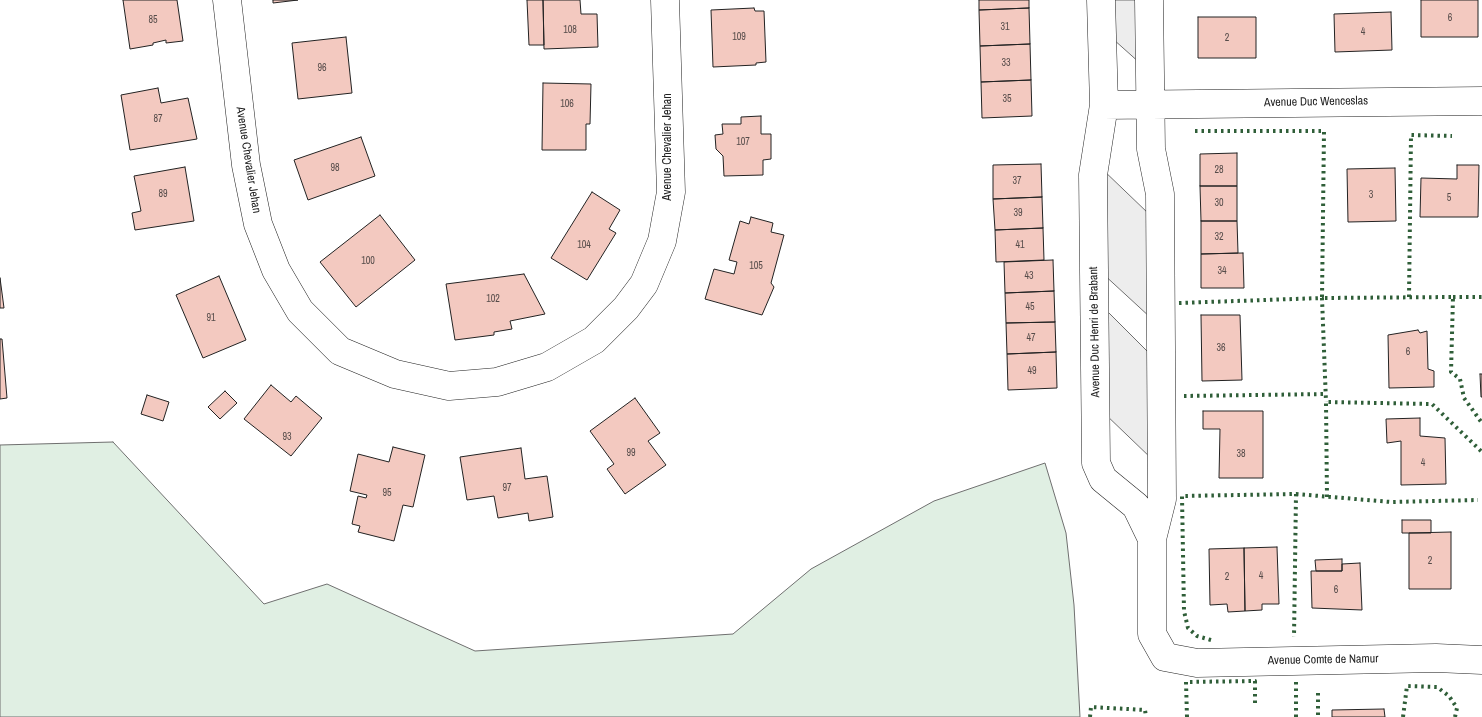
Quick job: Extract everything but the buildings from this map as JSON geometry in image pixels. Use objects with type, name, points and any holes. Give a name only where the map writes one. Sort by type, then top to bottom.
[{"type":"street","name":"Avenue Chevalier Jehan","points":[[226,0],[246,165],[258,224],[276,270],[300,311],[340,351],[395,374],[449,386],[497,382],[547,368],[594,340],[626,308],[644,284],[662,241],[671,192],[665,0]]},
{"type":"street","name":"Avenue Duc Henri de Brabant","points":[[1102,0],[1104,106],[1093,175],[1096,463],[1103,479],[1136,506],[1152,539]]},
{"type":"street","name":"Avenue Duc Henri de Brabant","points":[[1149,0],[1151,149],[1160,194],[1162,499],[1152,539],[1152,634],[1165,657]]},
{"type":"street","name":"Avenue Duc Wenceslas","points":[[1150,104],[1482,101]]},
{"type":"street","points":[[1104,106],[1150,104]]},
{"type":"street","name":"Avenue Comte de Namur","points":[[1165,657],[1197,663],[1436,658],[1482,660]]},
{"type":"green space","points":[[113,442],[264,604],[327,584],[475,651],[733,634],[811,569],[934,501],[1045,463],[1066,533],[1074,605],[1080,717],[0,717],[0,445]]},
{"type":"shaded area","points":[[1113,0],[1141,0],[1141,64],[1113,39]]},
{"type":"shaded area","points":[[1100,167],[1149,214],[1151,318],[1101,272]]},
{"type":"shaded area","points":[[1102,306],[1152,356],[1153,460],[1103,412]]},
{"type":"hedge","points":[[1195,131],[1324,131],[1322,298],[1453,297],[1451,372],[1460,379],[1464,398],[1482,423]]},
{"type":"hedge","points":[[1409,297],[1411,135],[1452,136]]},
{"type":"hedge","points":[[1453,297],[1482,297]]},
{"type":"hedge","points":[[1179,303],[1322,298],[1326,402]]},
{"type":"hedge","points":[[1184,396],[1326,394]]},
{"type":"hedge","points":[[1327,497],[1326,402],[1432,404],[1481,451]]},
{"type":"hedge","points":[[1296,494],[1391,502],[1478,500]]},
{"type":"hedge","points":[[1211,640],[1197,636],[1188,628],[1184,611],[1182,496],[1296,494],[1294,637]]},
{"type":"hedge","points":[[1187,717],[1186,682],[1255,681],[1255,704]]},
{"type":"hedge","points":[[1296,682],[1296,717]]},
{"type":"hedge","points":[[1403,717],[1407,686],[1437,687],[1449,696],[1457,708],[1455,717]]},
{"type":"hedge","points":[[1318,693],[1318,717]]},
{"type":"hedge","points":[[1090,717],[1091,707],[1145,710],[1146,717]]}]
